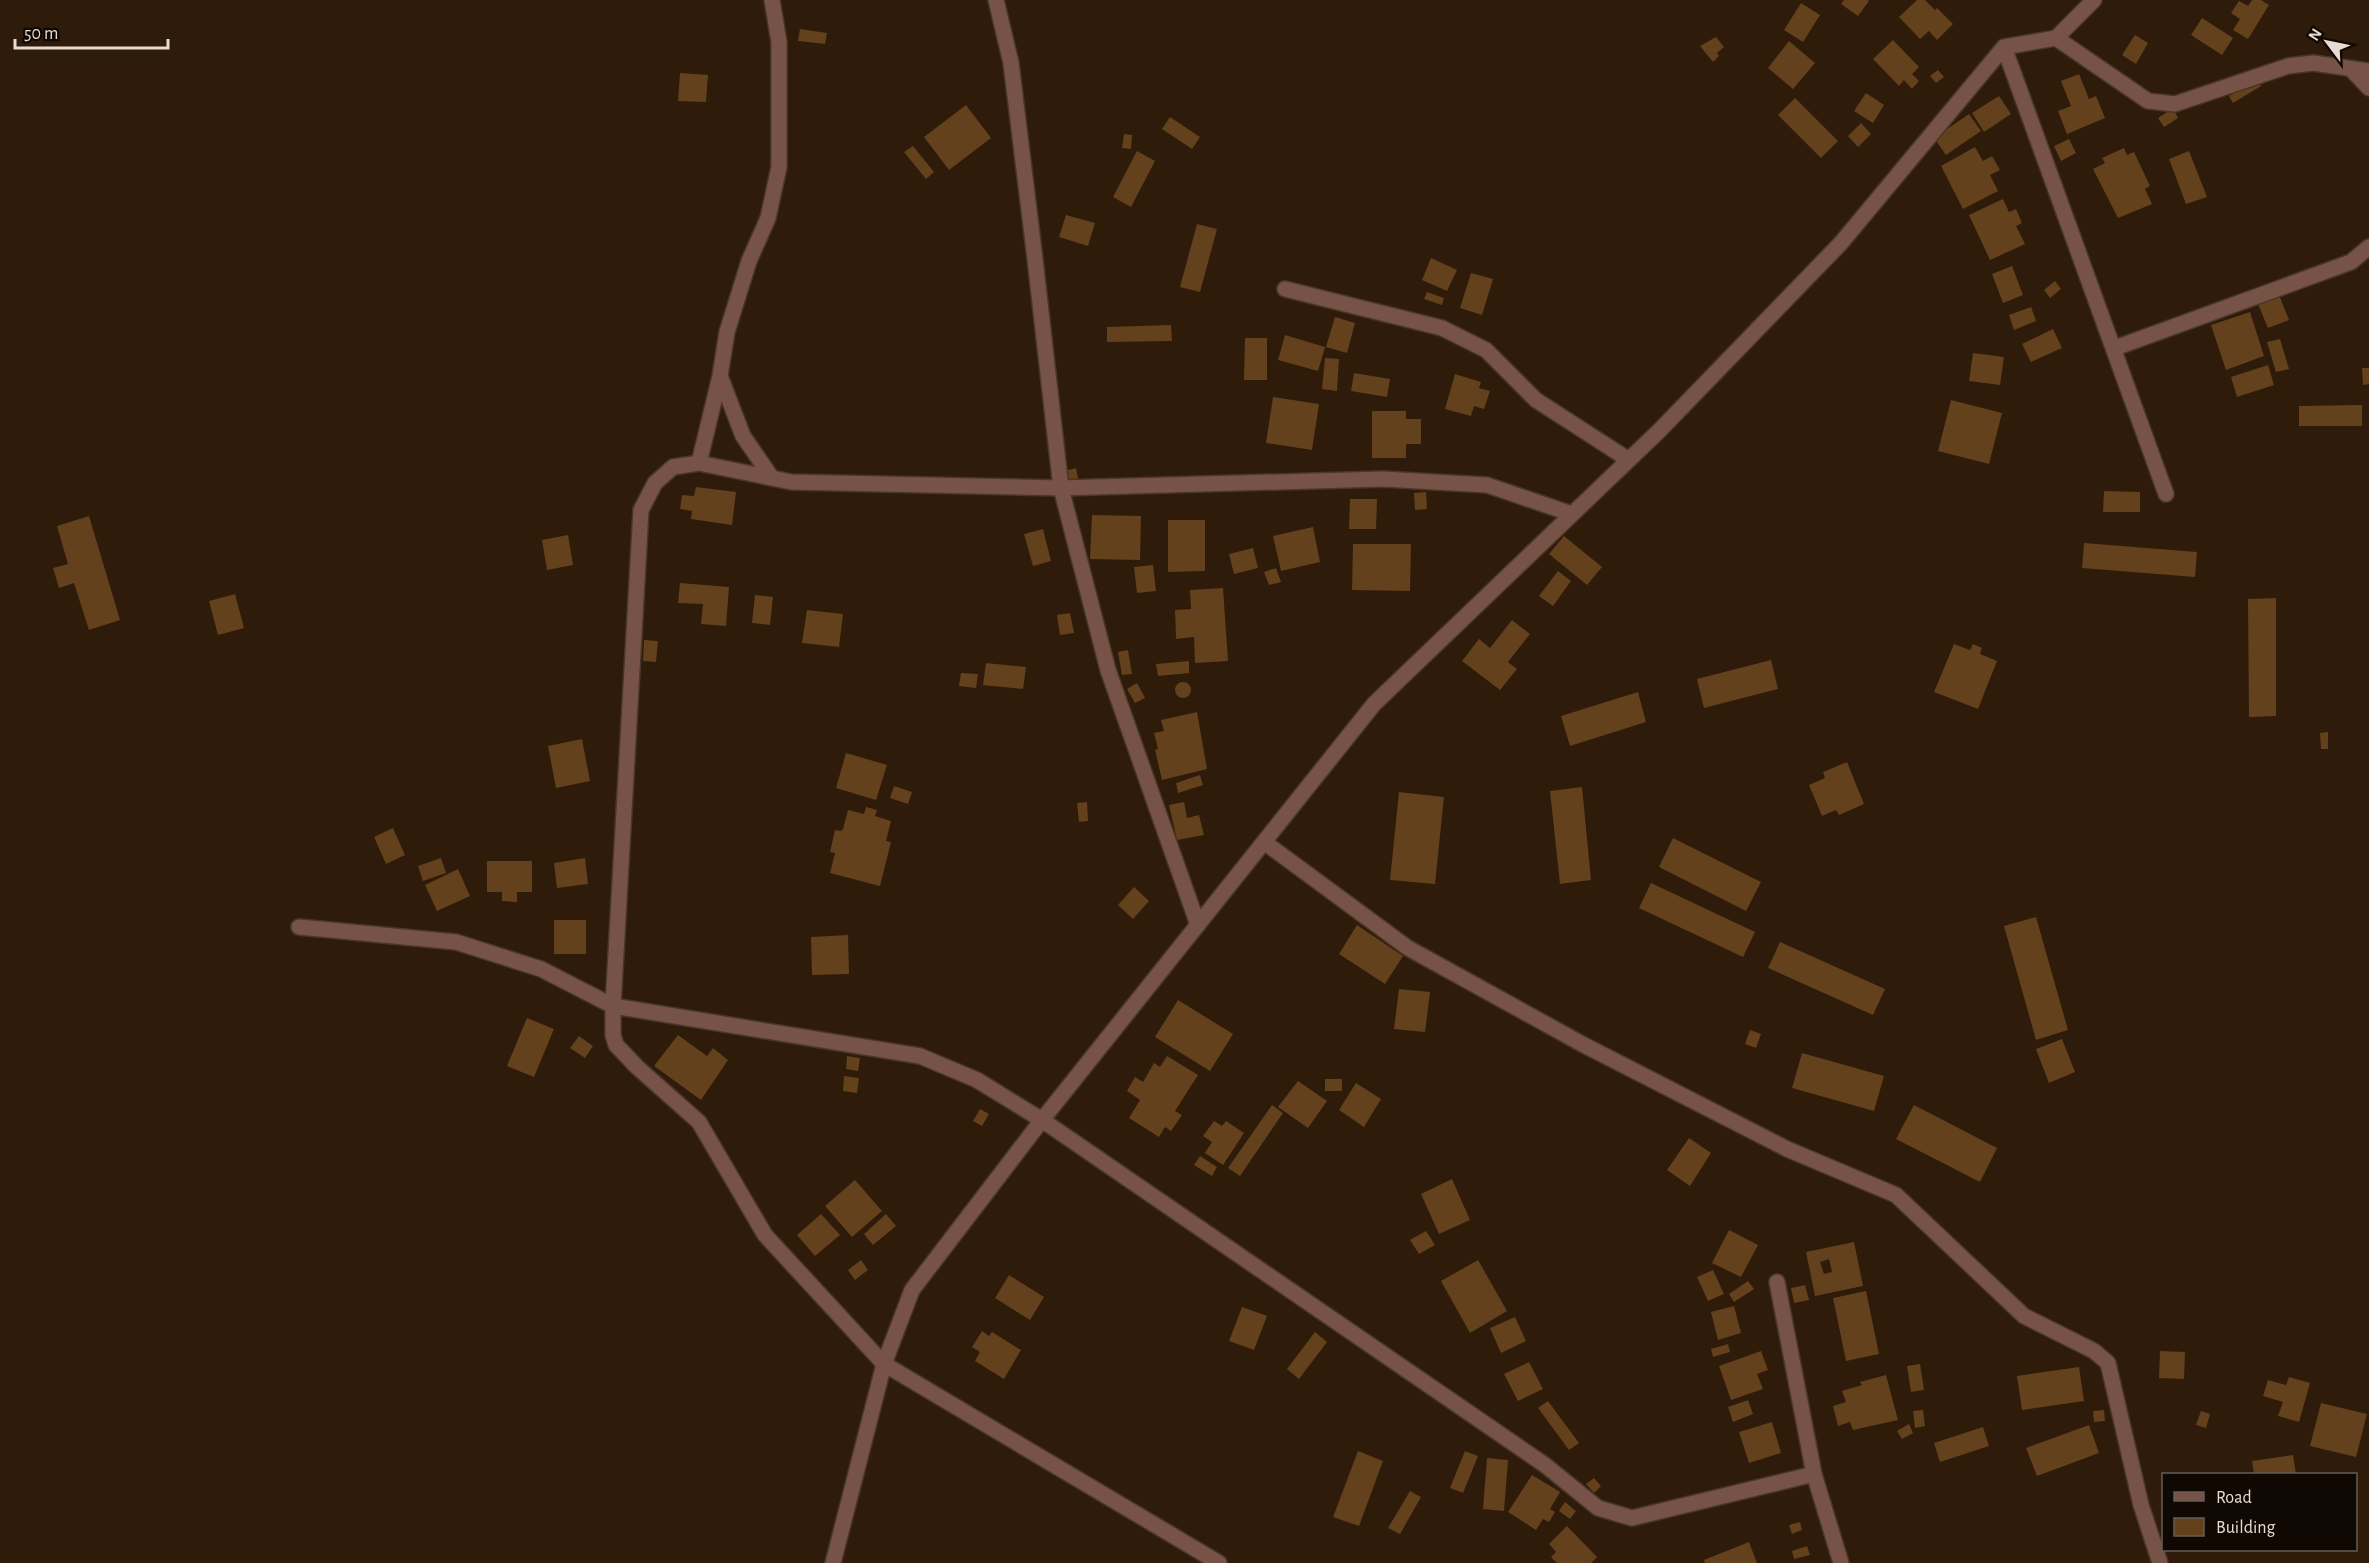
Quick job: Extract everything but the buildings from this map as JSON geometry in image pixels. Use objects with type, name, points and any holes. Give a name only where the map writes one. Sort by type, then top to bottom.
[{"type":"street","points":[[699,463],[720,376],[727,332],[749,261],[768,218],[779,167],[779,42],[771,0]]},
{"type":"street","points":[[996,0],[1011,63],[1060,488],[1108,670],[1198,926]]},
{"type":"street","points":[[832,1563],[884,1364],[912,1290],[1042,1120],[1374,704],[1629,460],[1841,243],[2004,46],[2056,38],[2094,0]]},
{"type":"street","points":[[2056,38],[2148,101],[2175,104],[2288,66],[2313,63],[2369,71]]},
{"type":"street","points":[[2004,46],[2166,494]]},
{"type":"street","points":[[2350,69],[2369,88]]},
{"type":"street","points":[[2115,348],[2351,262],[2369,247]]},
{"type":"street","points":[[1285,289],[1442,328],[1486,350],[1536,400],[1629,460]]},
{"type":"street","points":[[720,376],[743,436],[772,478]]},
{"type":"street","points":[[1219,1563],[884,1364],[765,1235],[699,1122],[637,1067],[616,1044],[613,1035],[613,1006],[640,510],[655,483],[673,467],[699,463],[791,483],[1060,488],[1383,479],[1487,485],[1572,514]]},
{"type":"street","points":[[1264,842],[1408,948],[1592,1049],[1787,1149],[1896,1195],[2025,1316],[2094,1351],[2108,1363],[2141,1505],[2160,1563]]},
{"type":"street","points":[[299,927],[456,942],[541,969],[613,1006],[920,1056],[977,1080],[1042,1120],[1545,1465],[1598,1508],[1632,1518],[1814,1474]]},
{"type":"street","points":[[1777,1282],[1814,1474],[1841,1563]]}]
